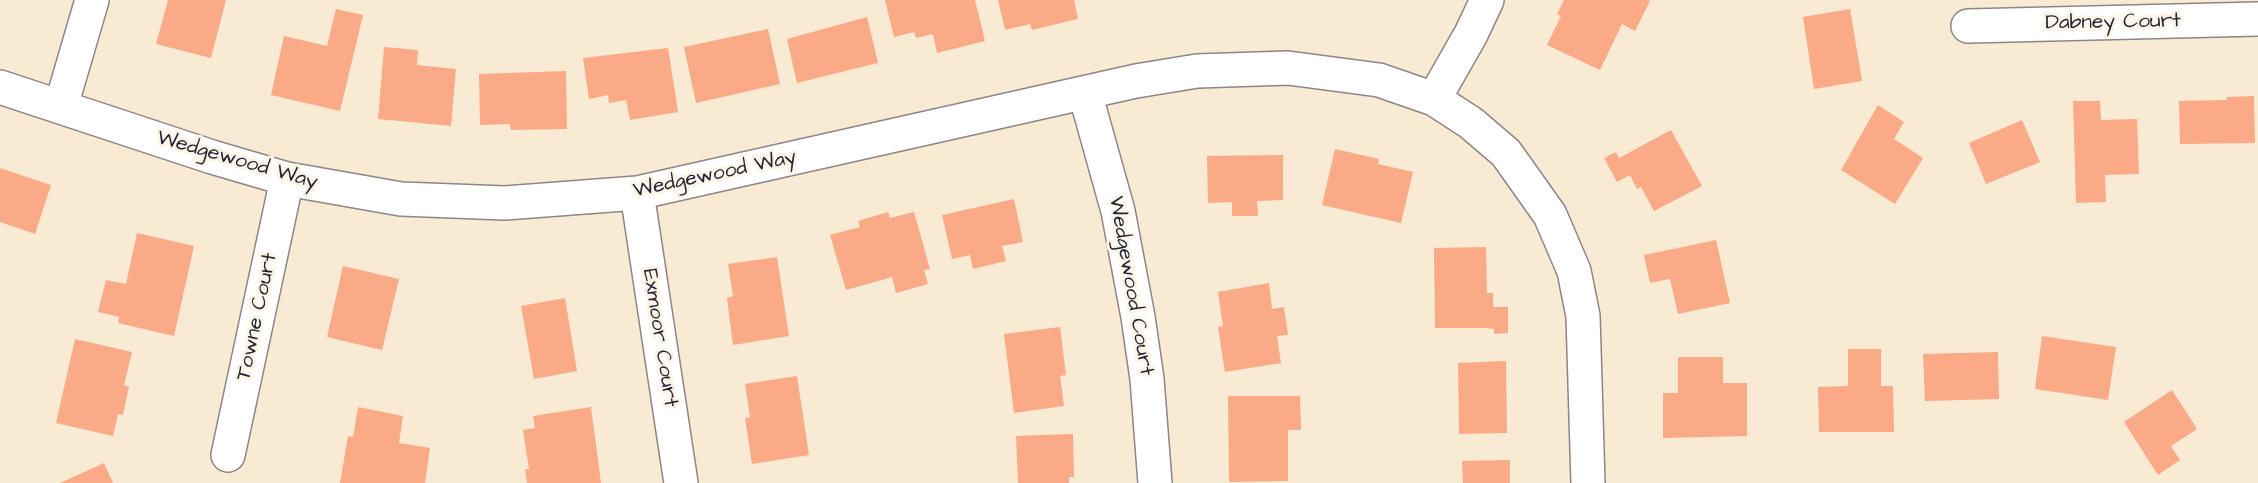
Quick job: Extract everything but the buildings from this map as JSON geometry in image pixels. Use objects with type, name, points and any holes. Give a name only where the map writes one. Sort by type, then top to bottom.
[{"type":"street","points":[[61,106],[92,0]]},
{"type":"street","points":[[1434,99],[1471,34],[1487,0]]},
{"type":"street","name":"Dabney Court","points":[[1968,26],[2258,19]]},
{"type":"street","name":"Wedgewood Way","points":[[0,87],[212,157],[287,179],[421,201],[546,201],[637,193],[1085,93],[1197,71],[1288,68],[1379,80],[1434,99],[1471,123],[1506,153],[1550,214],[1576,279],[1585,331],[1588,483]]},
{"type":"street","name":"Wedgewood Court","points":[[1085,93],[1116,201],[1138,317],[1147,379],[1155,483]]},
{"type":"street","name":"Towne Court","points":[[228,455],[287,179]]},
{"type":"street","name":"Exmoor Court","points":[[637,193],[681,483]]}]
